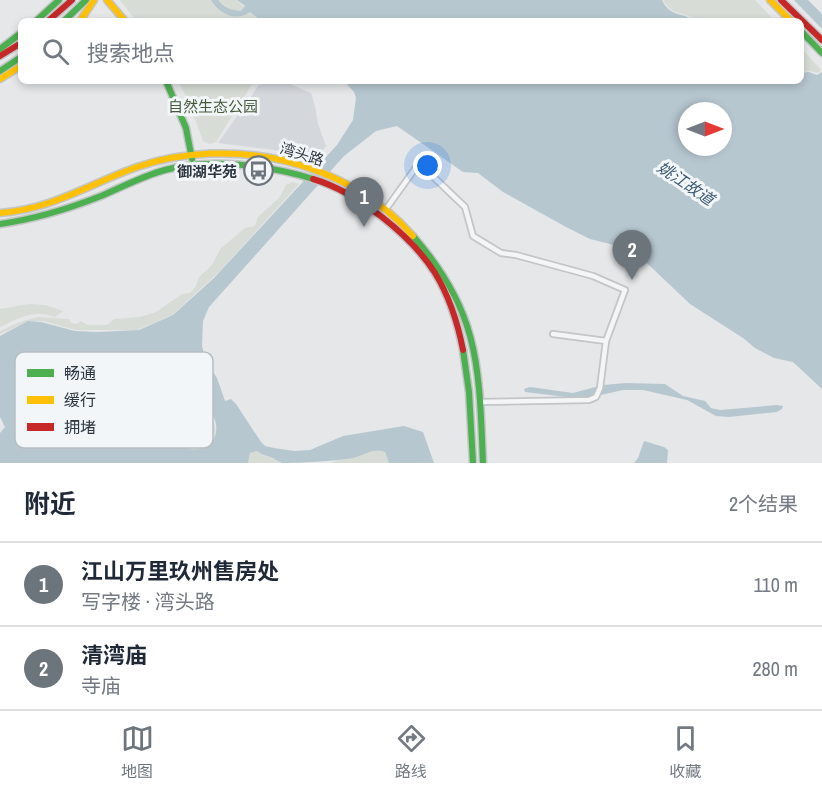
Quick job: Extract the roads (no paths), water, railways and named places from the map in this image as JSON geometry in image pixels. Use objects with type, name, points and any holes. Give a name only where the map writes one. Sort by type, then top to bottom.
[{"type":"main road","points":[[39,18],[59,0]]},
{"type":"main road","points":[[68,18],[86,0]]},
{"type":"main road","points":[[82,18],[94,0]]},
{"type":"main road","points":[[107,0],[122,18]]},
{"type":"main road","points":[[770,0],[788,18]]},
{"type":"main road","points":[[781,0],[799,18]]},
{"type":"main road","points":[[51,18],[70,2]]},
{"type":"main road","points":[[804,22],[822,40]]},
{"type":"main road","points":[[804,34],[822,53]]},
{"type":"main road","points":[[0,49],[18,35]]},
{"type":"main road","points":[[0,56],[18,45]]},
{"type":"main road","points":[[0,71],[18,59]]},
{"type":"main road","points":[[0,80],[18,68]]},
{"type":"main road","points":[[167,84],[186,128],[193,166]]},
{"type":"main road","name":"湾头路","points":[[0,213],[41,207],[144,166],[191,156],[257,154],[315,169],[354,186],[407,227],[432,257],[454,291],[469,326],[478,364],[483,463]]},
{"type":"main road","name":"湾头路","points":[[0,224],[58,213],[156,172],[193,166],[247,164],[310,177],[341,189],[383,217],[416,250],[438,279],[465,350],[470,381],[473,463]]},
{"type":"street","points":[[386,209],[417,166],[421,165],[465,207],[472,236],[501,253],[593,276],[625,290],[606,341],[600,388],[596,397],[589,400],[480,402]]},
{"type":"street","points":[[553,334],[606,341]]},
{"type":"water","points":[[211,0],[218,0],[228,8],[241,11],[245,6],[237,0],[662,0],[673,12],[690,18],[257,18],[250,12],[233,16],[219,9]]},
{"type":"water","points":[[794,0],[808,0],[822,14],[822,29]]},
{"type":"water","name":"姚江故道","points":[[822,72],[822,389],[793,362],[774,358],[755,348],[690,304],[649,265],[626,248],[590,239],[566,227],[503,192],[478,173],[463,172],[397,126],[376,131],[344,156],[209,307],[203,321],[204,352],[15,352],[15,448],[213,448],[216,429],[213,416],[213,372],[225,401],[231,399],[236,404],[265,446],[294,451],[310,450],[343,436],[404,426],[423,432],[434,463],[389,463],[385,452],[376,451],[353,458],[282,463],[257,451],[250,453],[248,463],[0,463],[0,433],[5,427],[0,417],[0,336],[28,321],[75,331],[97,332],[139,330],[173,315],[214,278],[337,145],[353,120],[356,98],[347,84],[804,84],[804,73],[817,75]]},
{"type":"water","points":[[665,384],[683,396],[705,401],[711,408],[720,410],[783,406],[777,412],[729,417],[716,416],[687,400],[643,390],[623,390],[583,399],[525,392],[524,389],[530,387],[573,393],[603,385]]},
{"type":"water","points":[[644,441],[668,450],[667,463],[634,463]]},
{"type":"place","name":"御湖华苑","points":[[258,171]]},
{"type":"place","name":"江山万里玖州售房处","points":[[364,227]]},
{"type":"place","name":"清湾庙","points":[[632,280]]},
{"type":"park label","name":"自然生态公园","points":[[213,106]]}]
